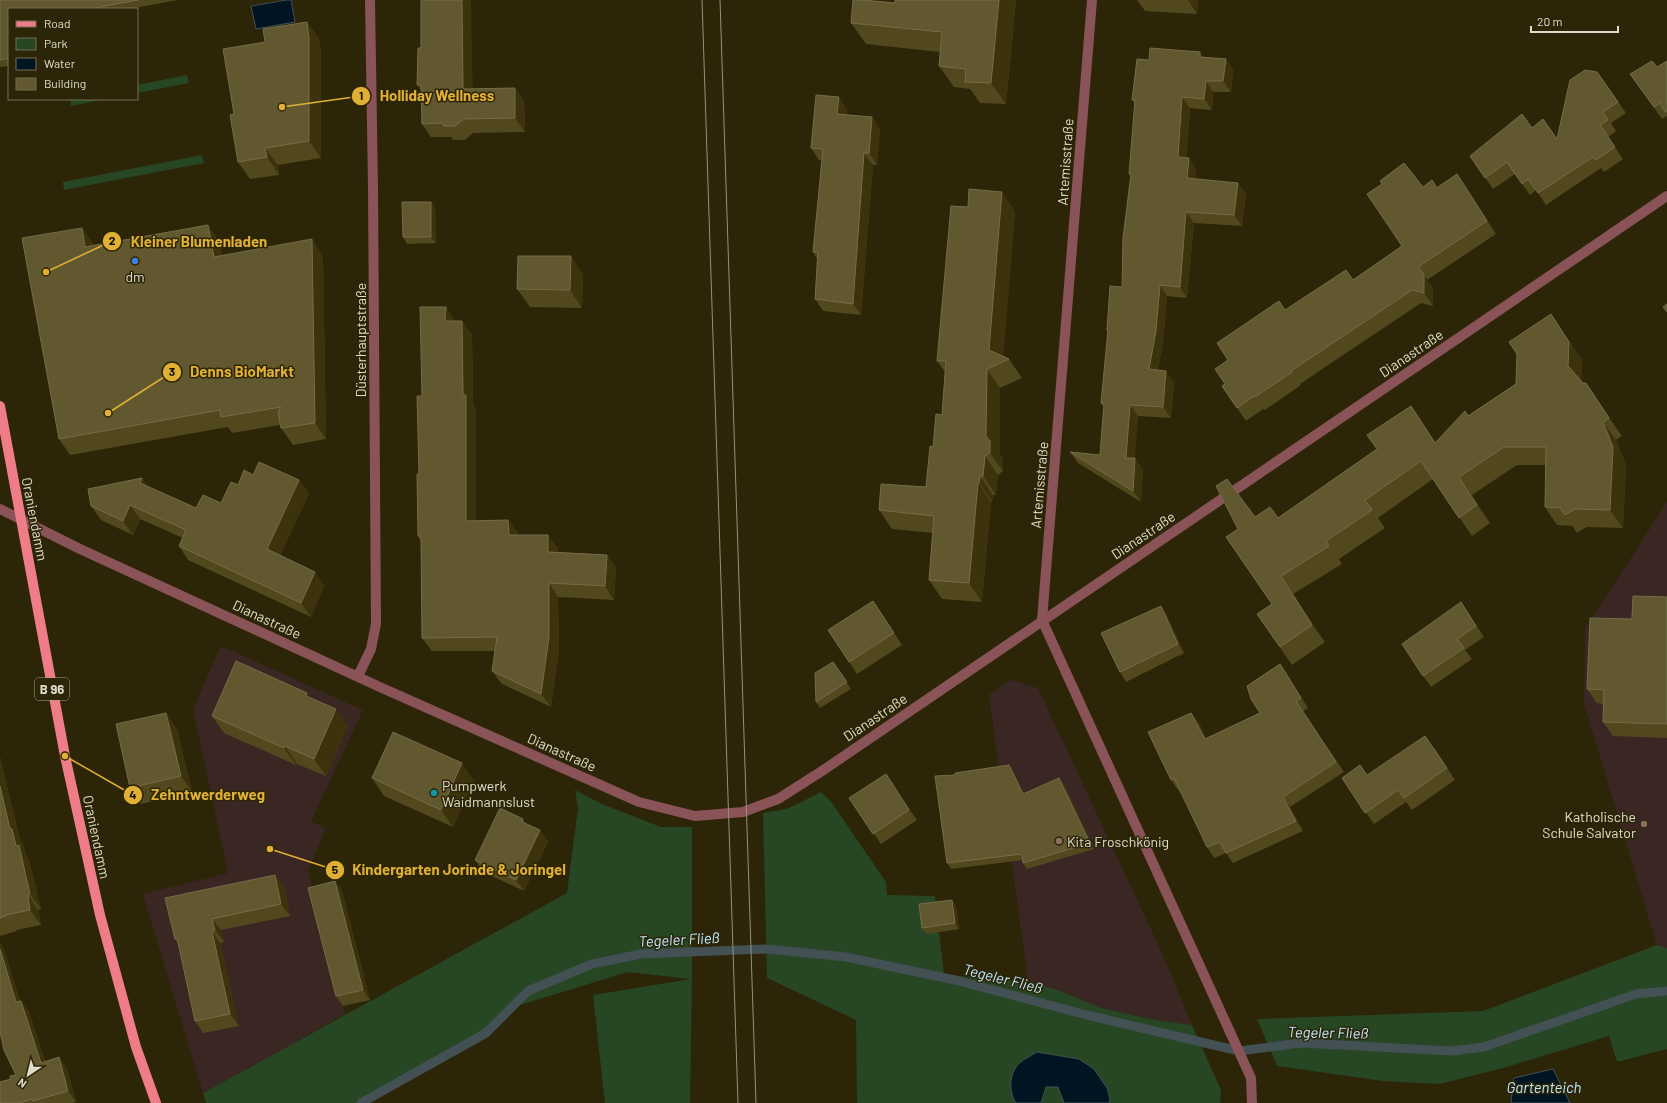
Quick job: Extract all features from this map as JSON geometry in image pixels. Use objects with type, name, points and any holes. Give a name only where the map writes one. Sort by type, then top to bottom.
[{"type":"main road","name":"Oraniendamm","points":[[0,406],[65,756],[100,915],[136,1047],[156,1103]]},
{"type":"street","name":"Düsterhauptstraße","points":[[358,676],[371,649],[376,624],[370,0]]},
{"type":"street","name":"Artemisstraße","points":[[1092,0],[1042,620],[1251,1078],[1252,1103]]},
{"type":"street","name":"Dianastraße","points":[[0,508],[22,521],[87,552],[639,802],[695,816],[743,812],[778,798],[822,771],[1667,196]]},
{"type":"shaded area","name":"Katholische Schule Salvator","points":[[1667,502],[1667,948],[1657,945],[1584,704],[1585,629]]},
{"type":"shaded area","points":[[221,646],[363,710],[311,821],[326,829],[308,870],[345,1014],[203,1093],[143,894],[228,873],[193,709]]},
{"type":"shaded area","name":"Kita Froschkönig","points":[[1011,680],[1038,688],[1162,953],[1192,1025],[1155,1020],[1101,1008],[1060,991],[1028,981],[989,695]]},
{"type":"green space","points":[[187,75],[189,83],[138,93],[138,85]]},
{"type":"green space","points":[[70,100],[101,100],[71,106]]},
{"type":"green space","points":[[202,155],[204,163],[64,190],[63,182]]},
{"type":"green space","points":[[575,790],[602,804],[661,827],[692,827],[692,979],[690,1103],[605,1103],[593,995],[691,979],[628,972],[513,1007],[486,1033],[361,1103],[206,1103],[203,1093],[567,893],[578,808]]},
{"type":"green space","points":[[821,792],[832,803],[886,882],[887,895],[935,896],[944,975],[1028,981],[1060,991],[1101,1008],[1155,1020],[1192,1025],[1221,1090],[1220,1103],[1109,1103],[1110,1099],[1094,1069],[1012,1097],[1016,1103],[857,1103],[856,1020],[767,978],[763,813],[787,809]]},
{"type":"green space","points":[[1657,945],[1667,948],[1667,1049],[1617,1062],[1609,1036],[1503,1068],[1440,1084],[1383,1081],[1277,1066],[1257,1019],[1483,1011]]},
{"type":"green space","points":[[1046,1087],[1058,1087],[1064,1103],[1041,1103]]},
{"type":"water","points":[[291,0],[295,22],[256,29],[251,6]]},
{"type":"water","points":[[1037,1052],[1079,1059],[1094,1069],[1107,1088],[1110,1099],[1109,1103],[1064,1103],[1058,1087],[1046,1087],[1041,1103],[1016,1103],[1011,1090],[1012,1075],[1016,1067],[1021,1062]]},
{"type":"water","name":"Gartenteich","points":[[1553,1069],[1570,1103],[1511,1103],[1514,1078]]},
{"type":"building","points":[[0,0],[138,0],[94,8],[8,8],[8,58],[0,60]]},
{"type":"building","points":[[421,0],[462,0],[463,89],[515,88],[515,118],[464,119],[455,126],[444,126],[442,123],[422,124],[421,85],[417,85],[418,48],[421,48]]},
{"type":"building","points":[[853,0],[895,3],[895,0],[999,0],[991,83],[965,82],[966,69],[939,66],[942,32],[851,23]]},
{"type":"building","points":[[307,22],[309,38],[309,141],[265,148],[267,157],[238,162],[230,115],[234,114],[223,49],[265,42],[263,29]]},
{"type":"building","points":[[1150,48],[1200,52],[1200,57],[1226,59],[1223,81],[1206,81],[1204,99],[1182,97],[1178,157],[1189,158],[1187,178],[1238,183],[1234,215],[1186,212],[1180,287],[1160,285],[1156,331],[1149,369],[1166,371],[1163,407],[1130,405],[1126,458],[1135,458],[1133,491],[1070,452],[1100,455],[1104,404],[1101,403],[1108,330],[1110,286],[1122,287],[1123,238],[1131,174],[1129,174],[1135,100],[1132,100],[1137,59],[1149,60]]},
{"type":"building","points":[[1652,61],[1657,67],[1667,61],[1667,111],[1665,112],[1660,103],[1654,107],[1630,74]]},
{"type":"building","points":[[1585,70],[1597,72],[1618,102],[1603,112],[1608,120],[1600,125],[1615,147],[1596,160],[1593,157],[1538,193],[1528,179],[1522,184],[1507,162],[1485,178],[1470,156],[1522,114],[1532,128],[1543,119],[1557,139],[1570,80]]},
{"type":"building","points":[[816,95],[839,97],[837,114],[872,117],[869,153],[864,153],[853,304],[815,299],[818,252],[813,252],[823,149],[811,148]]},
{"type":"building","points":[[1404,163],[1423,187],[1432,180],[1437,188],[1457,174],[1487,221],[1418,267],[1424,275],[1424,293],[1412,290],[1237,408],[1222,386],[1225,384],[1215,369],[1228,360],[1217,343],[1279,301],[1285,310],[1346,270],[1353,280],[1402,246],[1367,194],[1382,184],[1380,181]]},
{"type":"building","points":[[969,189],[1002,192],[989,350],[1009,359],[987,369],[986,436],[990,441],[990,453],[985,456],[983,476],[980,476],[978,483],[969,583],[929,580],[934,516],[879,510],[881,484],[926,487],[930,446],[933,447],[936,414],[942,415],[946,361],[937,361],[951,206],[968,207]]},
{"type":"building","points":[[402,202],[431,202],[431,237],[403,237]]},
{"type":"building","points":[[208,225],[214,257],[312,239],[315,423],[281,428],[278,412],[281,407],[221,417],[220,410],[59,439],[22,238],[82,228],[85,247]]},
{"type":"building","points":[[518,256],[571,256],[570,290],[517,289]]},
{"type":"building","points":[[1667,304],[1667,312],[1663,307]]},
{"type":"building","points":[[420,307],[446,307],[445,321],[462,321],[463,395],[466,395],[466,521],[508,520],[509,535],[548,535],[548,552],[607,555],[605,586],[549,583],[549,637],[541,694],[492,671],[497,637],[422,638],[421,536],[418,536],[417,474],[419,474],[417,396],[422,396]]},
{"type":"building","points":[[1551,314],[1569,342],[1568,366],[1583,383],[1586,383],[1609,418],[1603,422],[1613,447],[1610,510],[1575,509],[1565,515],[1560,508],[1545,507],[1546,447],[1504,447],[1459,477],[1477,505],[1459,518],[1421,461],[1365,500],[1372,510],[1326,541],[1329,546],[1281,576],[1312,625],[1280,647],[1257,614],[1272,604],[1226,537],[1238,529],[1216,486],[1227,479],[1255,517],[1270,507],[1278,518],[1377,449],[1367,435],[1411,406],[1435,443],[1465,411],[1468,416],[1516,384],[1517,354],[1509,342]]},
{"type":"building","points":[[259,462],[299,480],[267,549],[315,572],[301,603],[179,546],[186,530],[130,505],[123,521],[91,506],[88,489],[142,478],[140,483],[196,508],[203,495],[221,503],[231,482],[238,485],[244,470],[253,475]]},
{"type":"building","points":[[1633,596],[1667,597],[1667,724],[1603,722],[1604,690],[1587,689],[1590,618],[1632,619]]},
{"type":"building","points":[[873,601],[894,633],[849,662],[828,630]]},
{"type":"building","points":[[1461,602],[1476,626],[1457,639],[1464,648],[1423,676],[1402,644]]},
{"type":"building","points":[[1161,606],[1178,644],[1120,672],[1101,633]]},
{"type":"building","points":[[236,661],[307,693],[306,696],[336,709],[314,759],[285,746],[284,748],[212,716]]},
{"type":"building","points":[[833,662],[847,682],[816,702],[815,673]]},
{"type":"building","points":[[1280,664],[1301,698],[1296,701],[1336,762],[1283,797],[1296,821],[1226,853],[1220,842],[1207,847],[1174,778],[1171,780],[1148,732],[1191,713],[1205,739],[1260,713],[1251,699],[1247,686]]},
{"type":"building","points":[[166,713],[181,776],[130,788],[116,724]]},
{"type":"building","points":[[393,732],[462,763],[441,810],[372,778]]},
{"type":"building","points":[[1425,736],[1447,768],[1404,798],[1398,790],[1365,813],[1342,778],[1360,765],[1367,775]]},
{"type":"building","points":[[1009,765],[1023,794],[1059,778],[1090,843],[1023,863],[1022,854],[947,863],[935,776],[955,775],[955,773]]},
{"type":"building","points":[[886,774],[909,810],[873,834],[849,798]]},
{"type":"building","points":[[0,786],[10,829],[12,829],[16,846],[19,845],[30,894],[28,895],[30,910],[6,915],[0,918]]},
{"type":"building","points":[[500,808],[523,819],[522,822],[540,830],[516,880],[475,860]]},
{"type":"building","points":[[275,875],[281,904],[212,919],[215,930],[212,931],[230,1014],[195,1021],[177,938],[175,939],[165,898]]},
{"type":"building","points":[[335,881],[363,990],[336,996],[308,888]]},
{"type":"building","points":[[952,900],[955,923],[922,928],[919,904]]},
{"type":"building","points":[[0,949],[16,1002],[21,1001],[41,1063],[59,1057],[68,1091],[33,1101],[32,1099],[20,1103],[0,1103],[0,1082],[11,1079],[10,1076],[16,1075],[4,1050],[0,1032]]},
{"type":"waterway","name":"Tegeler Fließ","points":[[361,1103],[486,1033],[528,991],[592,964],[641,954],[767,949],[846,957],[955,980],[1087,1015],[1239,1051],[1301,1043],[1452,1051],[1484,1047],[1636,994],[1667,991]]},
{"type":"tram line","points":[[702,0],[738,1103]]},
{"type":"tram line","points":[[720,0],[756,1103]]},
{"type":"place","name":"Holliday Wellness","points":[[282,107]]},
{"type":"place","name":"dm","points":[[135,261]]},
{"type":"place","name":"Kleiner Blumenladen","points":[[46,272]]},
{"type":"place","name":"Denns BioMarkt","points":[[108,413]]},
{"type":"place","name":"Zehntwerderweg","points":[[65,756]]},
{"type":"place","name":"Pumpwerk Waidmannslust","points":[[434,793]]},
{"type":"place","name":"Katholische Schule Salvator","points":[[1644,824]]},
{"type":"place","name":"Kita Froschkönig","points":[[1059,841]]},
{"type":"place","name":"Kindergarten Jorinde & Joringel","points":[[270,849]]}]
